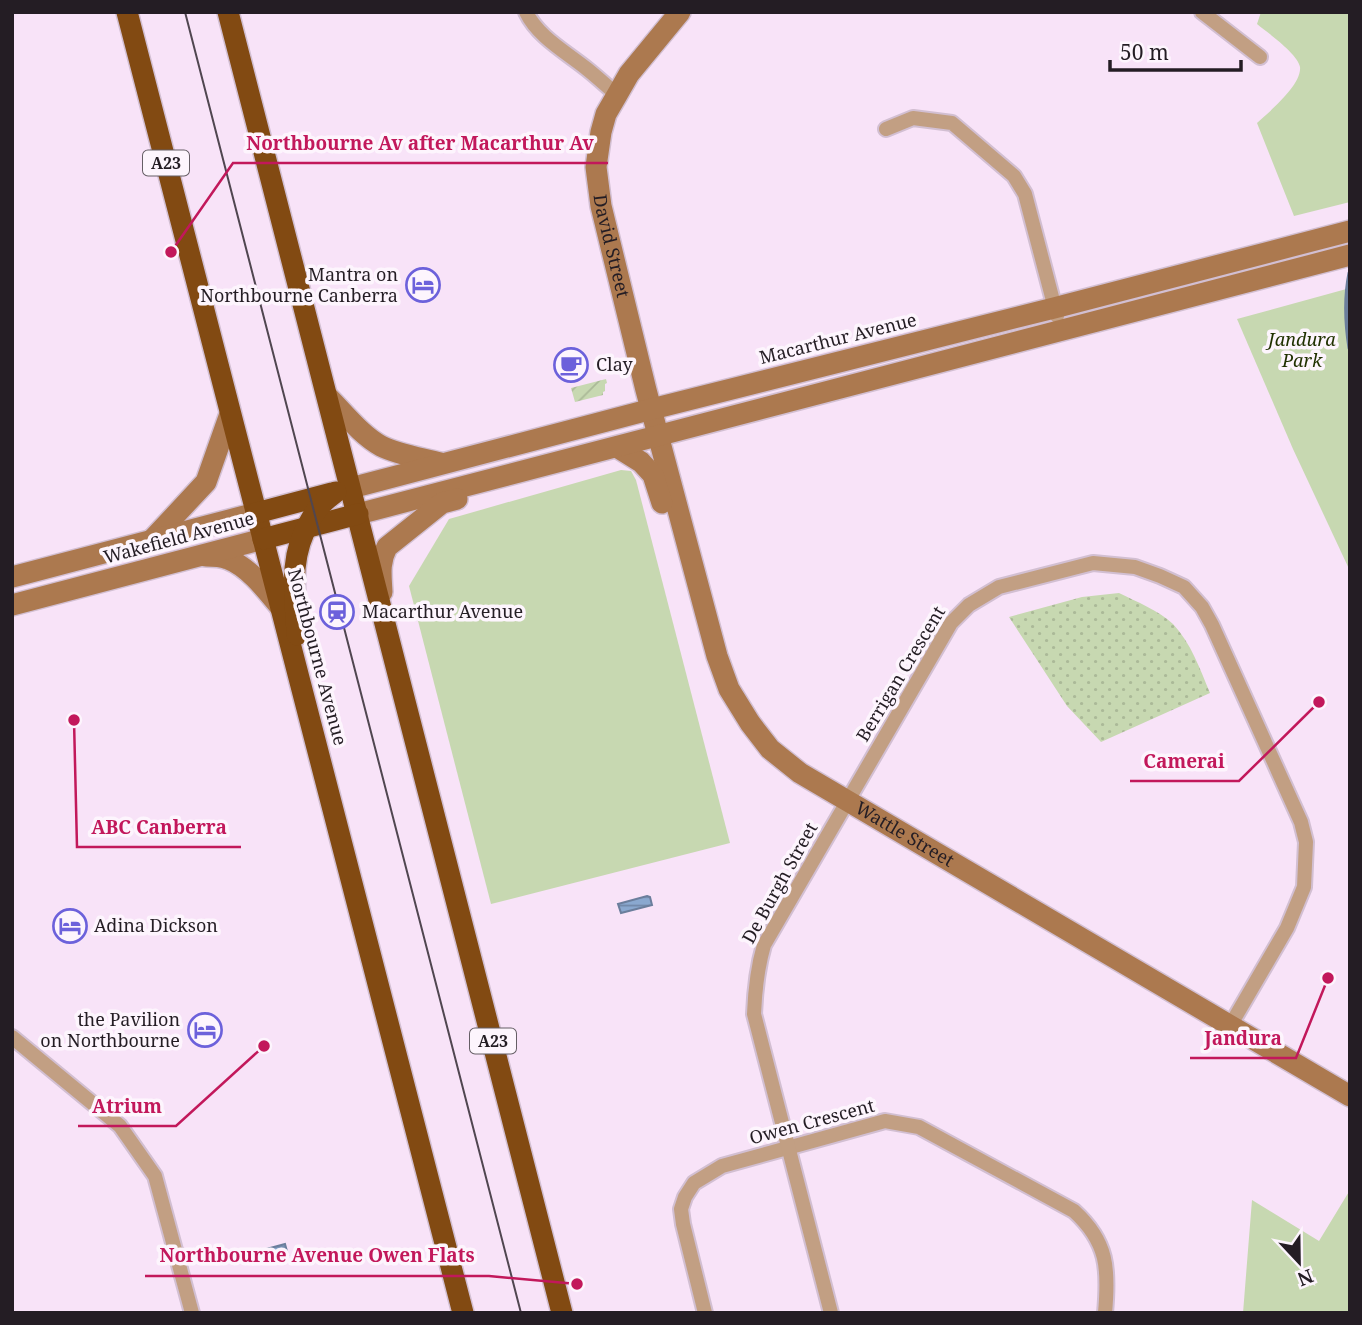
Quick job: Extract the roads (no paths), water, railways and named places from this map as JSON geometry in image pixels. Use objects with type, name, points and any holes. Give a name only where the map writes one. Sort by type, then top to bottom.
[{"type":"highway","name":"Northbourne Avenue","points":[[127,12],[463,1313]]},
{"type":"highway","name":"A23","points":[[228,12],[328,397],[344,490],[358,514],[562,1313]]},
{"type":"highway","name":"Macarthur Avenue","points":[[256,513],[344,490]]},
{"type":"highway","points":[[298,676],[295,558],[305,528],[317,508],[344,490]]},
{"type":"highway","name":"Wakefield Avenue","points":[[263,539],[358,514]]},
{"type":"main road","name":"David Street","points":[[654,420],[601,206],[596,167],[606,114],[629,74],[680,12]]},
{"type":"main road","name":"Macarthur Avenue","points":[[358,514],[617,447],[654,420],[1054,308],[1345,232]]},
{"type":"main road","name":"Macarthur Avenue","points":[[344,490],[444,464],[1061,331],[1341,258]]},
{"type":"main road","points":[[328,397],[379,445],[444,464]]},
{"type":"main road","points":[[152,540],[206,482],[230,414]]},
{"type":"main road","name":"Wattle Street","points":[[654,420],[717,656],[729,690],[770,749],[800,774],[1350,1096]]},
{"type":"main road","points":[[617,447],[641,462],[653,475],[663,506],[685,536]]},
{"type":"main road","points":[[382,610],[380,566],[387,547],[442,503],[470,495],[520,472]]},
{"type":"main road","name":"Wakefield Avenue","points":[[12,576],[256,513]]},
{"type":"main road","name":"Wakefield Avenue","points":[[12,605],[263,539]]},
{"type":"main road","points":[[200,556],[228,559],[239,565],[263,585],[281,608]]},
{"type":"street","points":[[526,12],[530,21],[544,35],[617,95]]},
{"type":"street","points":[[1202,12],[1260,57]]},
{"type":"street","points":[[886,129],[913,118],[951,123],[1014,176],[1025,194],[1061,331]]},
{"type":"street","name":"Berrigan Crescent","points":[[847,801],[951,623],[969,605],[999,587],[1093,563],[1135,567],[1184,587],[1202,607],[1212,625],[1301,822],[1306,842],[1304,887],[1287,928],[1230,1026]]},
{"type":"street","name":"De Burgh Street","points":[[831,1313],[754,1014],[755,979],[764,945],[847,801]]},
{"type":"street","points":[[12,1037],[120,1126],[155,1176],[192,1313]]},
{"type":"street","name":"Owen Crescent","points":[[705,1313],[681,1209],[694,1184],[722,1166],[885,1121],[919,1127],[1074,1211],[1086,1222],[1101,1247],[1108,1275],[1105,1313]]},
{"type":"water","points":[[650,897],[652,905],[621,913],[618,904]]},
{"type":"water","points":[[285,1244],[288,1255],[258,1263],[255,1252]]},
{"type":"waterway","points":[[1350,273],[1347,292],[1350,348]]},
{"type":"tram line","points":[[185,12],[521,1313]]},
{"type":"place","name":"Northbourne Av after Macarthur Av","points":[[171,252]]},
{"type":"place","name":"Mantra on Northbourne Canberra","points":[[423,285]]},
{"type":"place","name":"Clay","points":[[571,365]]},
{"type":"place","name":"Macarthur Avenue","points":[[337,612]]},
{"type":"place","name":"Camerai","points":[[1319,702]]},
{"type":"place","name":"ABC Canberra","points":[[74,720]]},
{"type":"place","name":"Adina Dickson","points":[[70,926]]},
{"type":"place","name":"Jandura","points":[[1328,978]]},
{"type":"place","name":"the Pavilion on Northbourne","points":[[205,1030]]},
{"type":"place","name":"Atrium","points":[[264,1046]]},
{"type":"place","name":"Northbourne Avenue Owen Flats","points":[[577,1284]]},
{"type":"park label","name":"Jandura Park","points":[[1302,350]]}]
